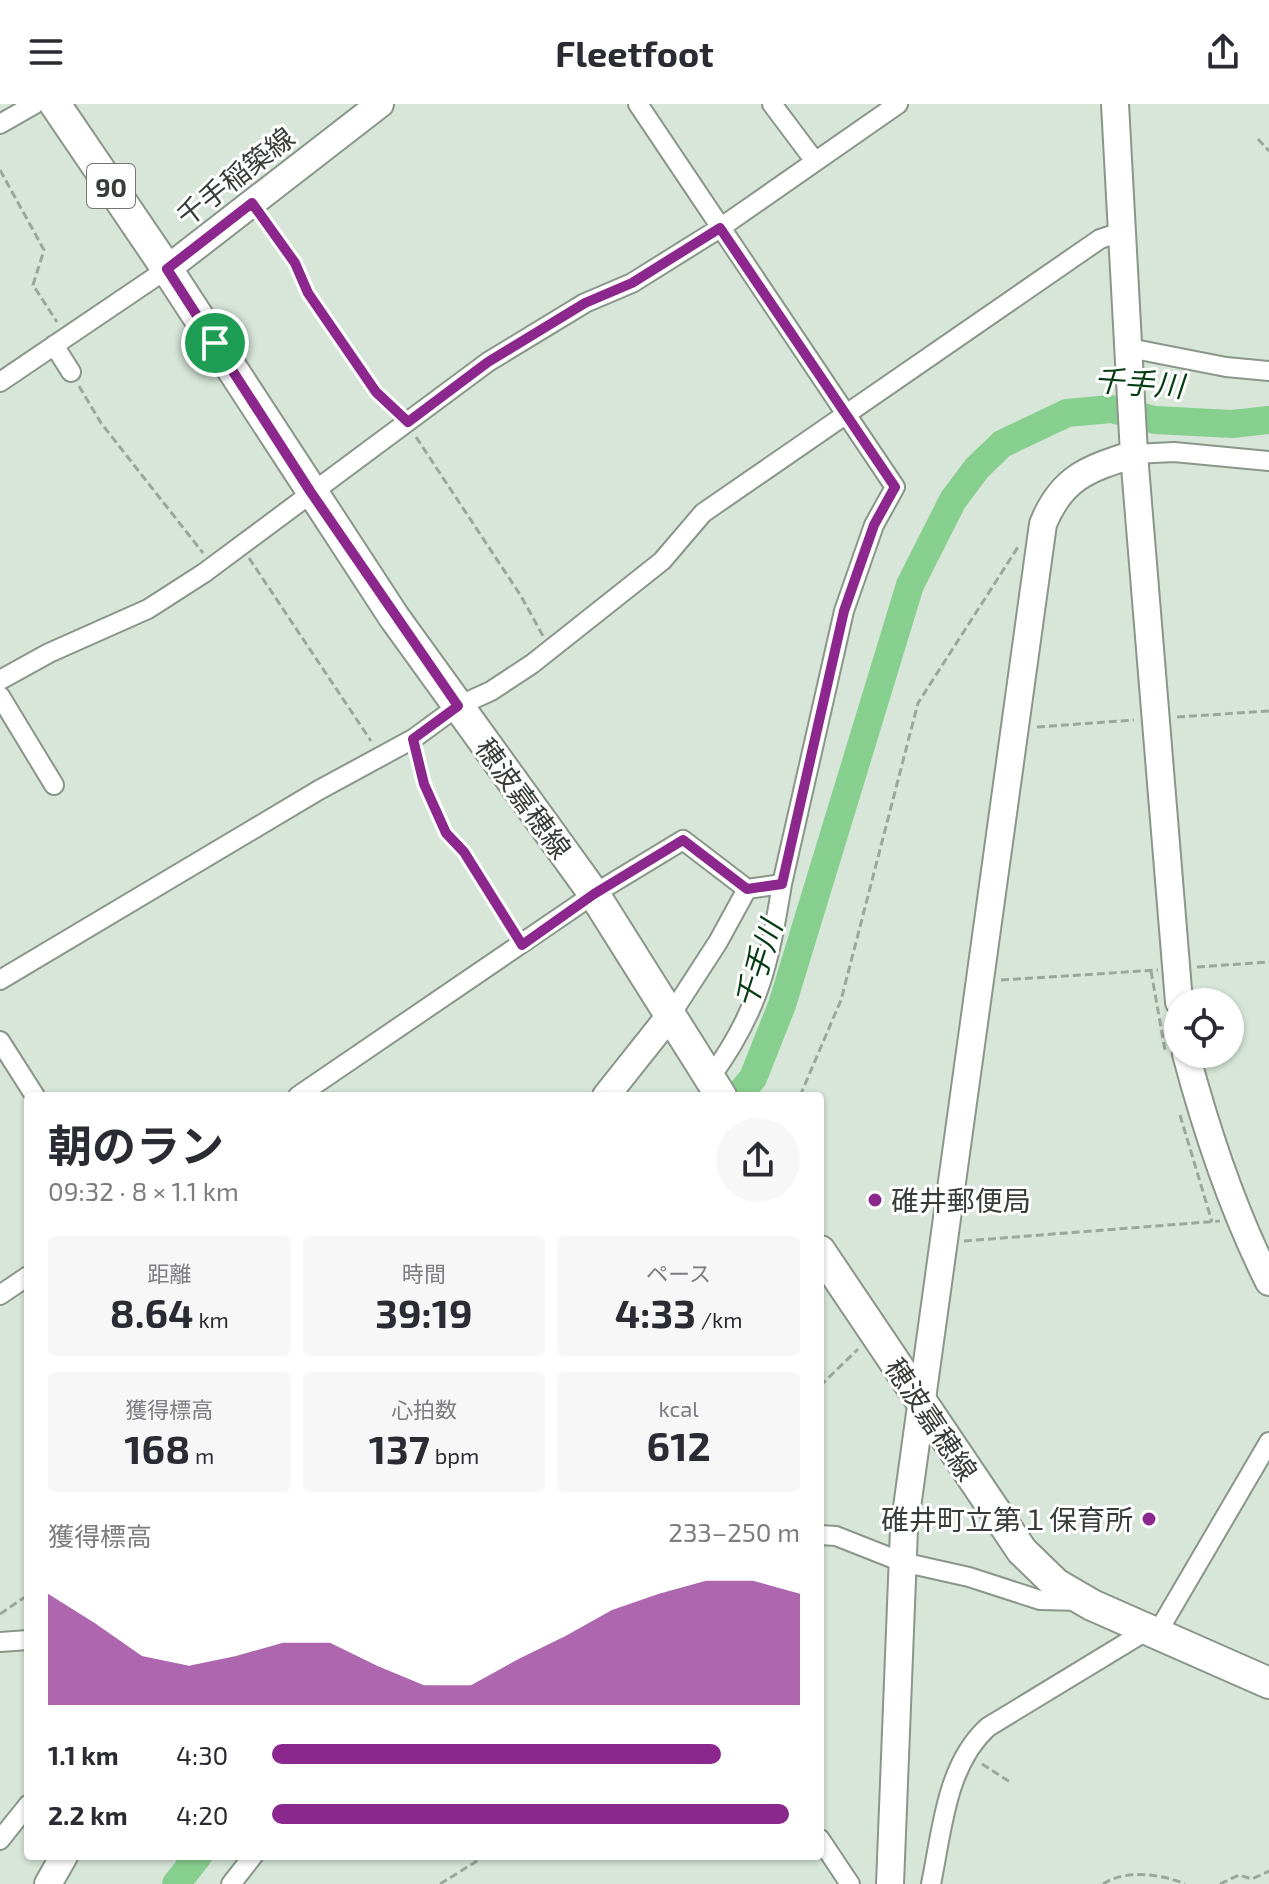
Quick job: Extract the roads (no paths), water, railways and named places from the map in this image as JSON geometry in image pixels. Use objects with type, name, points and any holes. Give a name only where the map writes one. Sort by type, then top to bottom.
[{"type":"main road","name":"穂波嘉穂線","points":[[55,104],[167,269],[310,491],[458,706],[594,894],[672,1013],[715,1086]]},
{"type":"main road","name":"穂波嘉穂線","points":[[824,1257],[1022,1551],[1056,1584],[1151,1633],[1269,1683]]},
{"type":"street","points":[[0,124],[35,104]]},
{"type":"street","name":"千手稲築線","points":[[167,269],[380,104]]},
{"type":"street","points":[[638,104],[895,487],[874,525],[844,611],[782,884],[770,960],[753,1007],[715,1086]]},
{"type":"street","points":[[772,104],[814,160]]},
{"type":"street","points":[[0,680],[49,653],[148,609],[212,567],[310,491],[488,362],[585,303],[632,283],[720,228],[898,104]]},
{"type":"street","points":[[1115,104],[1134,454],[1177,988]]},
{"type":"street","points":[[0,980],[319,790],[413,739],[458,706],[491,691],[550,650],[662,561],[703,513],[1100,239],[1121,232]]},
{"type":"street","points":[[0,382],[167,269]]},
{"type":"street","points":[[60,341],[71,372]]},
{"type":"street","points":[[1129,353],[1269,371]]},
{"type":"street","points":[[890,1884],[902,1562],[1043,524],[1052,502],[1079,475],[1134,454],[1174,452],[1269,461]]},
{"type":"street","points":[[0,696],[54,785]]},
{"type":"street","points":[[304,1092],[594,894],[683,840],[747,889],[782,884]]},
{"type":"street","points":[[609,1092],[672,1013],[718,942],[747,889]]},
{"type":"street","points":[[0,1041],[32,1092]]},
{"type":"street","points":[[1190,1068],[1211,1145],[1239,1221],[1269,1282]]},
{"type":"street","points":[[0,1295],[24,1279]]},
{"type":"street","points":[[931,1884],[950,1796],[966,1753],[988,1727],[1151,1633],[1269,1442]]},
{"type":"street","points":[[824,1536],[858,1543],[902,1562],[969,1577],[1040,1600],[1085,1601]]},
{"type":"street","points":[[0,1642],[24,1640]]},
{"type":"street","points":[[0,1840],[24,1810]]},
{"type":"street","points":[[824,1845],[850,1884]]},
{"type":"street","points":[[48,1884],[62,1860]]},
{"type":"street","points":[[231,1884],[250,1860]]},
{"type":"waterway","name":"千手川","points":[[741,1092],[753,1078],[782,1005],[910,585],[953,500],[977,468],[1002,444],[1067,413],[1111,409],[1155,420],[1232,424],[1269,420]]},
{"type":"waterway","name":"千手川","points":[[176,1884],[195,1860]]},
{"type":"place","name":"碓井郵便局","points":[[875,1200]]},
{"type":"place","name":"碓井町立第１保育所","points":[[1149,1519]]}]
